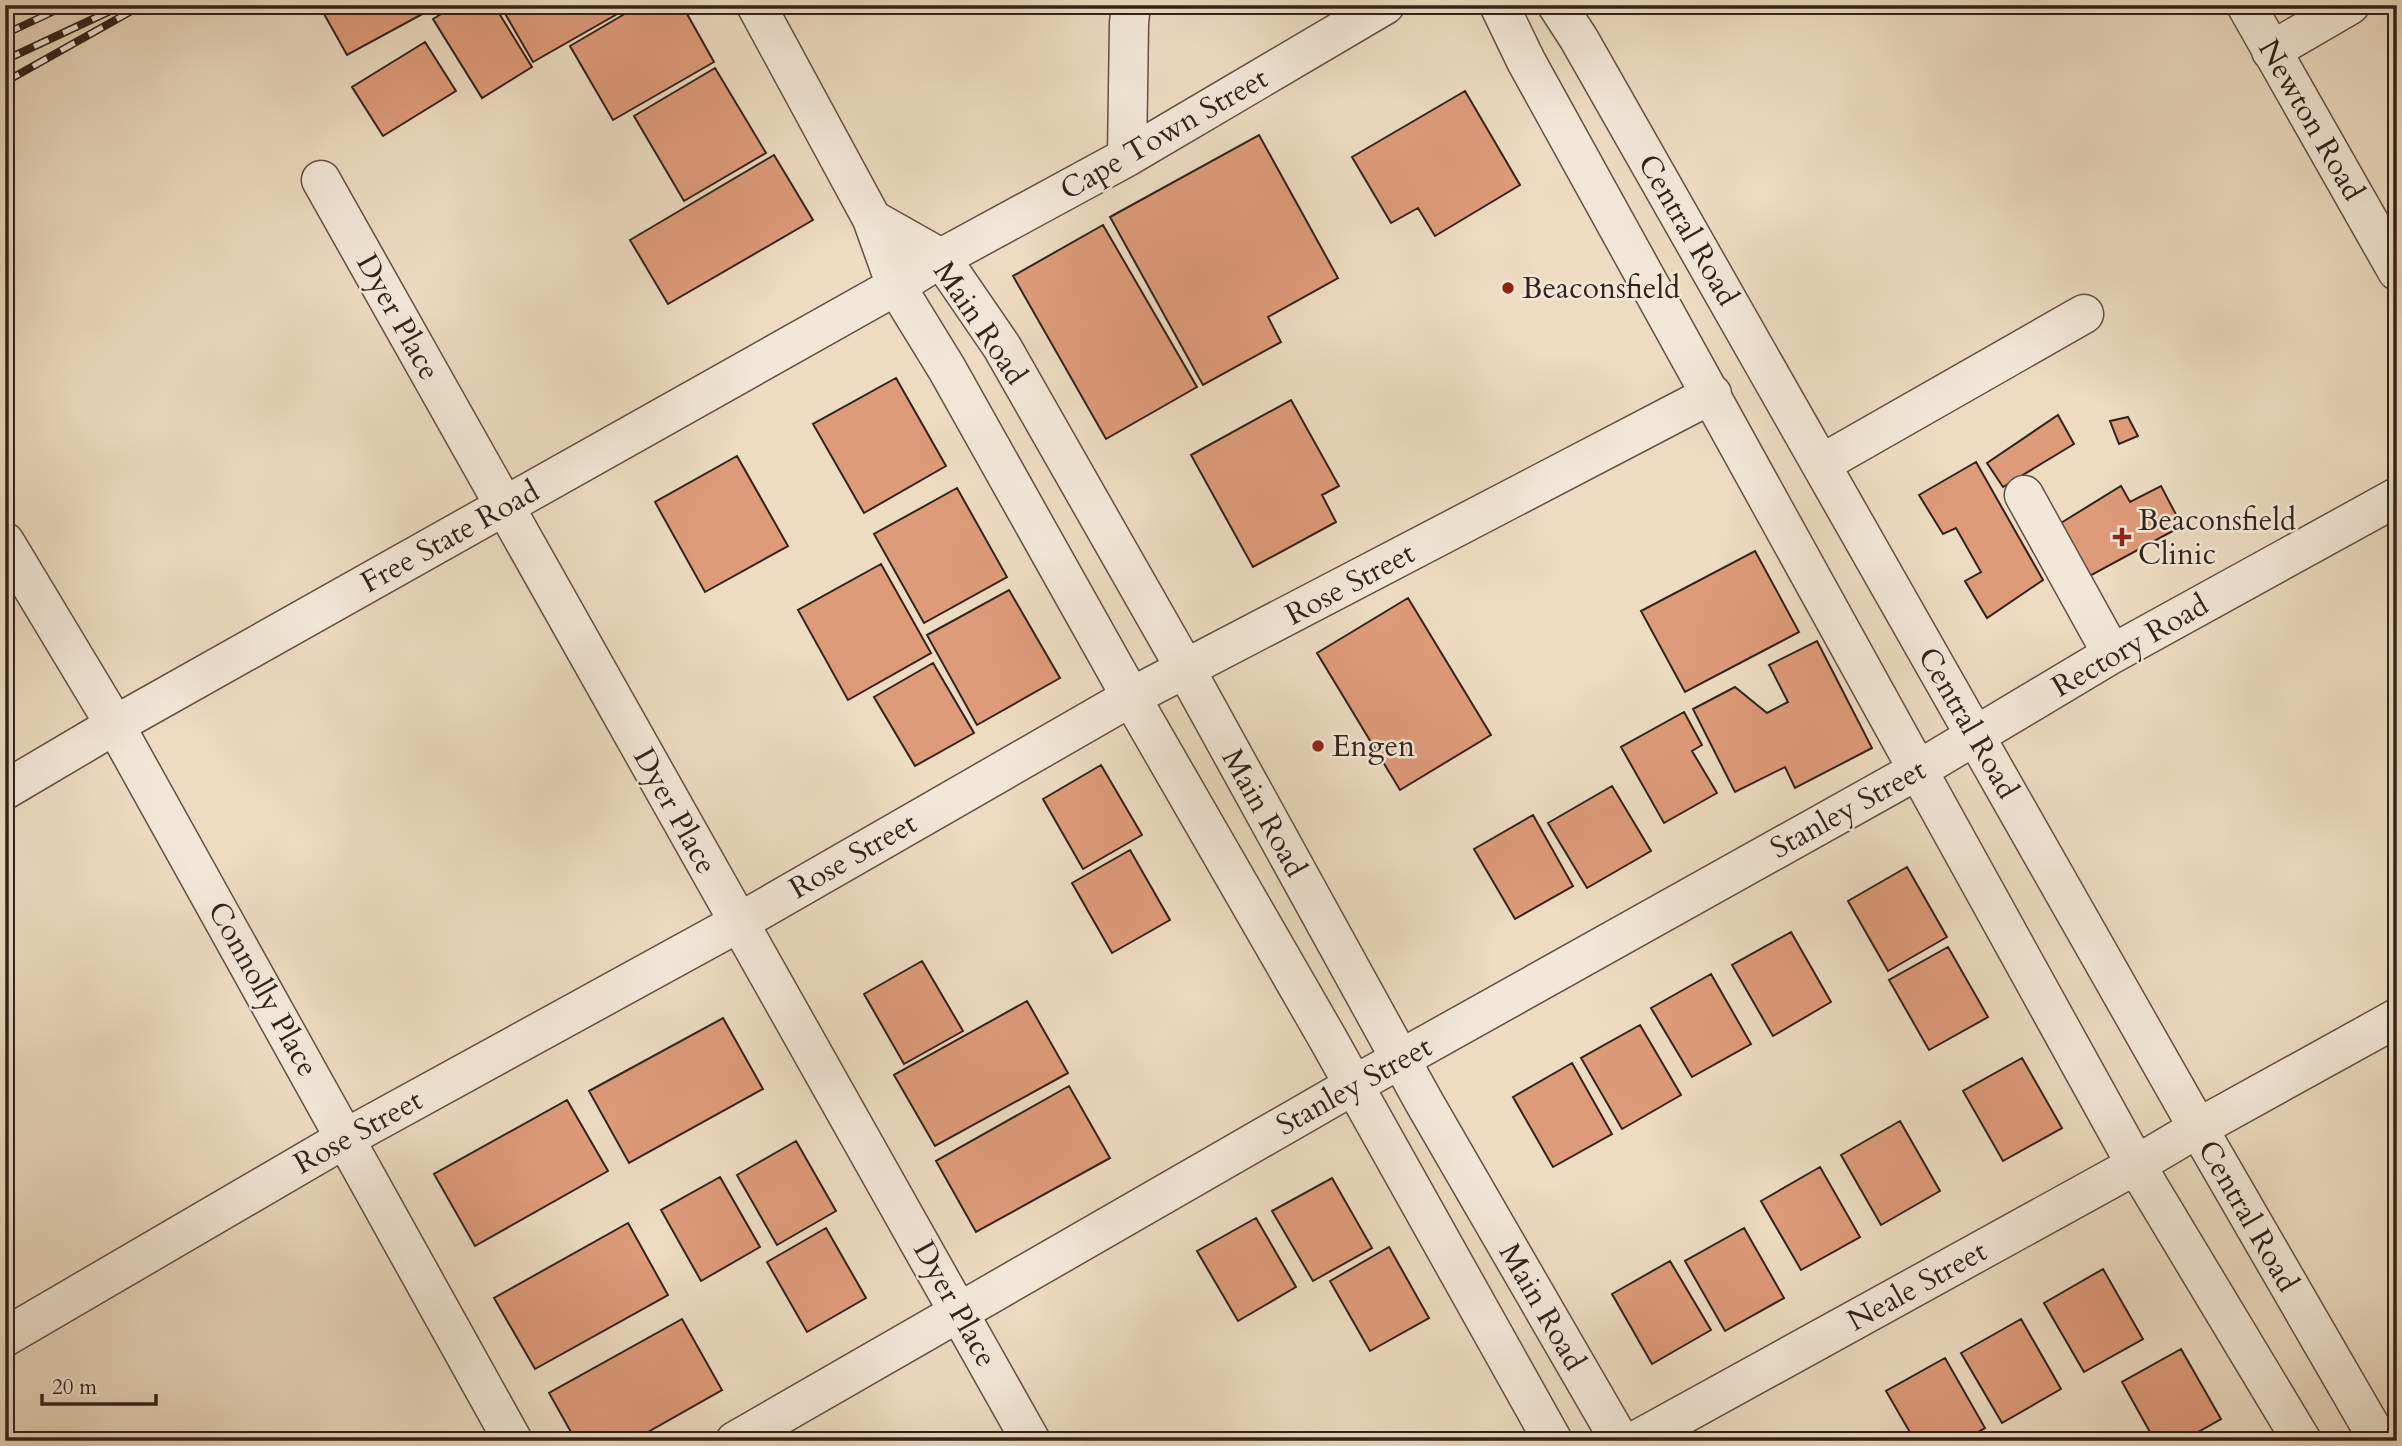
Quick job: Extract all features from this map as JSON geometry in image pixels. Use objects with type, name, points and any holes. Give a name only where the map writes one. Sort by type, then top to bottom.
[{"type":"street","name":"Main Road","points":[[756,5],[872,219],[896,286],[947,369],[1553,1441]]},
{"type":"street","points":[[1127,157],[1131,5]]},
{"type":"street","name":"Central Road","points":[[1499,5],[1526,61],[2136,1165],[2302,1441]]},
{"type":"street","name":"Central Road","points":[[1557,5],[1579,39],[2197,1128],[2379,1441]]},
{"type":"street","name":"Newton Road","points":[[2246,5],[2397,271]]},
{"type":"street","points":[[2271,51],[2350,5]]},
{"type":"street","name":"Cape Town Street","points":[[896,286],[941,258],[1127,157],[1371,8]]},
{"type":"street","name":"Dyer Place","points":[[321,180],[1031,1441]]},
{"type":"street","name":"Main Road","points":[[872,219],[941,258],[1002,347],[1186,670],[1401,1059],[1620,1441]]},
{"type":"street","name":"Free State Road","points":[[5,790],[115,725],[896,286]]},
{"type":"street","points":[[1821,464],[2084,314]]},
{"type":"street","name":"Rose Street","points":[[5,1337],[346,1138],[738,923],[1131,697],[1712,394]]},
{"type":"street","points":[[2024,495],[2112,654]]},
{"type":"street","name":"Rectory Road","points":[[1975,737],[2112,654],[2397,497]]},
{"type":"street","name":"Connolly Place","points":[[5,542],[115,725],[513,1441]]},
{"type":"street","name":"Stanley Street","points":[[735,1441],[1354,1085],[1975,737]]},
{"type":"street","name":"Neale Street","points":[[1636,1441],[2397,1018]]},
{"type":"building","points":[[319,5],[439,5],[347,55]]},
{"type":"building","points":[[456,5],[494,5],[532,67],[482,98],[433,19]]},
{"type":"building","points":[[500,5],[633,5],[533,62]]},
{"type":"building","points":[[640,5],[682,5],[714,62],[613,120],[570,46]]},
{"type":"building","points":[[425,42],[456,91],[383,136],[352,87]]},
{"type":"building","points":[[715,68],[766,153],[684,201],[634,116]]},
{"type":"building","points":[[1465,91],[1520,185],[1435,236],[1418,208],[1391,223],[1352,157]]},
{"type":"building","points":[[1259,135],[1338,278],[1268,317],[1281,342],[1203,385],[1110,217]]},
{"type":"building","points":[[774,155],[813,220],[668,304],[630,240]]},
{"type":"building","points":[[1103,225],[1197,387],[1106,439],[1013,276]]},
{"type":"building","points":[[896,378],[946,466],[864,513],[813,424]]},
{"type":"building","points":[[1291,400],[1339,486],[1322,495],[1336,522],[1253,567],[1191,455]]},
{"type":"building","points":[[2058,415],[2074,444],[2003,487],[1987,463]]},
{"type":"building","points":[[2128,417],[2138,436],[2119,444],[2110,421]]},
{"type":"building","points":[[737,456],[788,546],[705,592],[655,502]]},
{"type":"building","points":[[1976,462],[2043,580],[1987,618],[1965,581],[1981,572],[1956,528],[1943,534],[1919,495]]},
{"type":"building","points":[[2121,486],[2130,502],[2161,486],[2182,526],[2086,578],[2056,526]]},
{"type":"building","points":[[957,488],[1007,577],[924,623],[874,534]]},
{"type":"building","points":[[1755,551],[1799,632],[1685,692],[1641,611]]},
{"type":"building","points":[[881,564],[931,653],[848,700],[798,610]]},
{"type":"building","points":[[1009,590],[1060,678],[977,725],[927,635]]},
{"type":"building","points":[[1408,598],[1491,735],[1400,790],[1317,653]]},
{"type":"building","points":[[1817,641],[1872,748],[1795,788],[1785,767],[1735,792],[1693,709],[1735,687],[1767,713],[1788,702],[1769,665]]},
{"type":"building","points":[[933,663],[974,733],[915,766],[874,697]]},
{"type":"building","points":[[1684,712],[1702,745],[1692,751],[1717,793],[1664,823],[1621,747]]},
{"type":"building","points":[[1101,765],[1142,835],[1083,869],[1043,799]]},
{"type":"building","points":[[1612,786],[1651,851],[1587,888],[1548,823]]},
{"type":"building","points":[[1533,815],[1573,886],[1515,919],[1474,849]]},
{"type":"building","points":[[1130,850],[1170,920],[1112,953],[1072,883]]},
{"type":"building","points":[[1907,867],[1947,937],[1888,971],[1848,901]]},
{"type":"building","points":[[1791,932],[1831,1002],[1773,1036],[1732,965]]},
{"type":"building","points":[[1948,947],[1988,1017],[1929,1050],[1889,980]]},
{"type":"building","points":[[922,961],[963,1031],[904,1064],[864,994]]},
{"type":"building","points":[[1711,974],[1751,1044],[1692,1077],[1651,1008]]},
{"type":"building","points":[[1027,1001],[1068,1073],[935,1146],[894,1075]]},
{"type":"building","points":[[723,1018],[763,1089],[629,1163],[589,1091]]},
{"type":"building","points":[[1640,1025],[1681,1095],[1622,1129],[1581,1058]]},
{"type":"building","points":[[2022,1058],[2062,1128],[2003,1161],[1963,1091]]},
{"type":"building","points":[[1572,1063],[1612,1134],[1553,1167],[1513,1097]]},
{"type":"building","points":[[1069,1086],[1110,1158],[976,1232],[936,1161]]},
{"type":"building","points":[[567,1100],[608,1171],[475,1246],[434,1174]]},
{"type":"building","points":[[1900,1121],[1940,1191],[1881,1225],[1841,1155]]},
{"type":"building","points":[[796,1141],[836,1211],[777,1245],[737,1175]]},
{"type":"building","points":[[1820,1167],[1860,1237],[1801,1270],[1761,1201]]},
{"type":"building","points":[[720,1177],[760,1247],[701,1281],[661,1210]]},
{"type":"building","points":[[1332,1178],[1372,1248],[1313,1281],[1272,1211]]},
{"type":"building","points":[[1256,1218],[1296,1287],[1238,1321],[1197,1251]]},
{"type":"building","points":[[628,1223],[668,1295],[535,1369],[494,1298]]},
{"type":"building","points":[[826,1228],[866,1298],[807,1332],[767,1262]]},
{"type":"building","points":[[1744,1228],[1784,1298],[1725,1331],[1685,1261]]},
{"type":"building","points":[[1389,1247],[1429,1318],[1370,1351],[1330,1281]]},
{"type":"building","points":[[1670,1261],[1711,1330],[1652,1364],[1612,1294]]},
{"type":"building","points":[[2103,1269],[2143,1339],[2084,1372],[2044,1303]]},
{"type":"building","points":[[682,1319],[722,1390],[632,1441],[576,1441],[549,1393]]},
{"type":"building","points":[[2021,1319],[2061,1389],[2002,1423],[1961,1353]]},
{"type":"building","points":[[2181,1349],[2221,1419],[2182,1441],[2155,1441],[2122,1382]]},
{"type":"building","points":[[1945,1358],[1985,1428],[1962,1441],[1915,1441],[1886,1391]]},
{"type":"railway","points":[[5,34],[67,5]]},
{"type":"railway","points":[[5,60],[123,5]]},
{"type":"railway","points":[[5,82],[142,5]]},
{"type":"place","name":"Beaconsfield","points":[[1508,288]]},
{"type":"place","name":"Beaconsfield Clinic","points":[[2122,537]]},
{"type":"place","name":"Engen","points":[[1318,746]]}]
